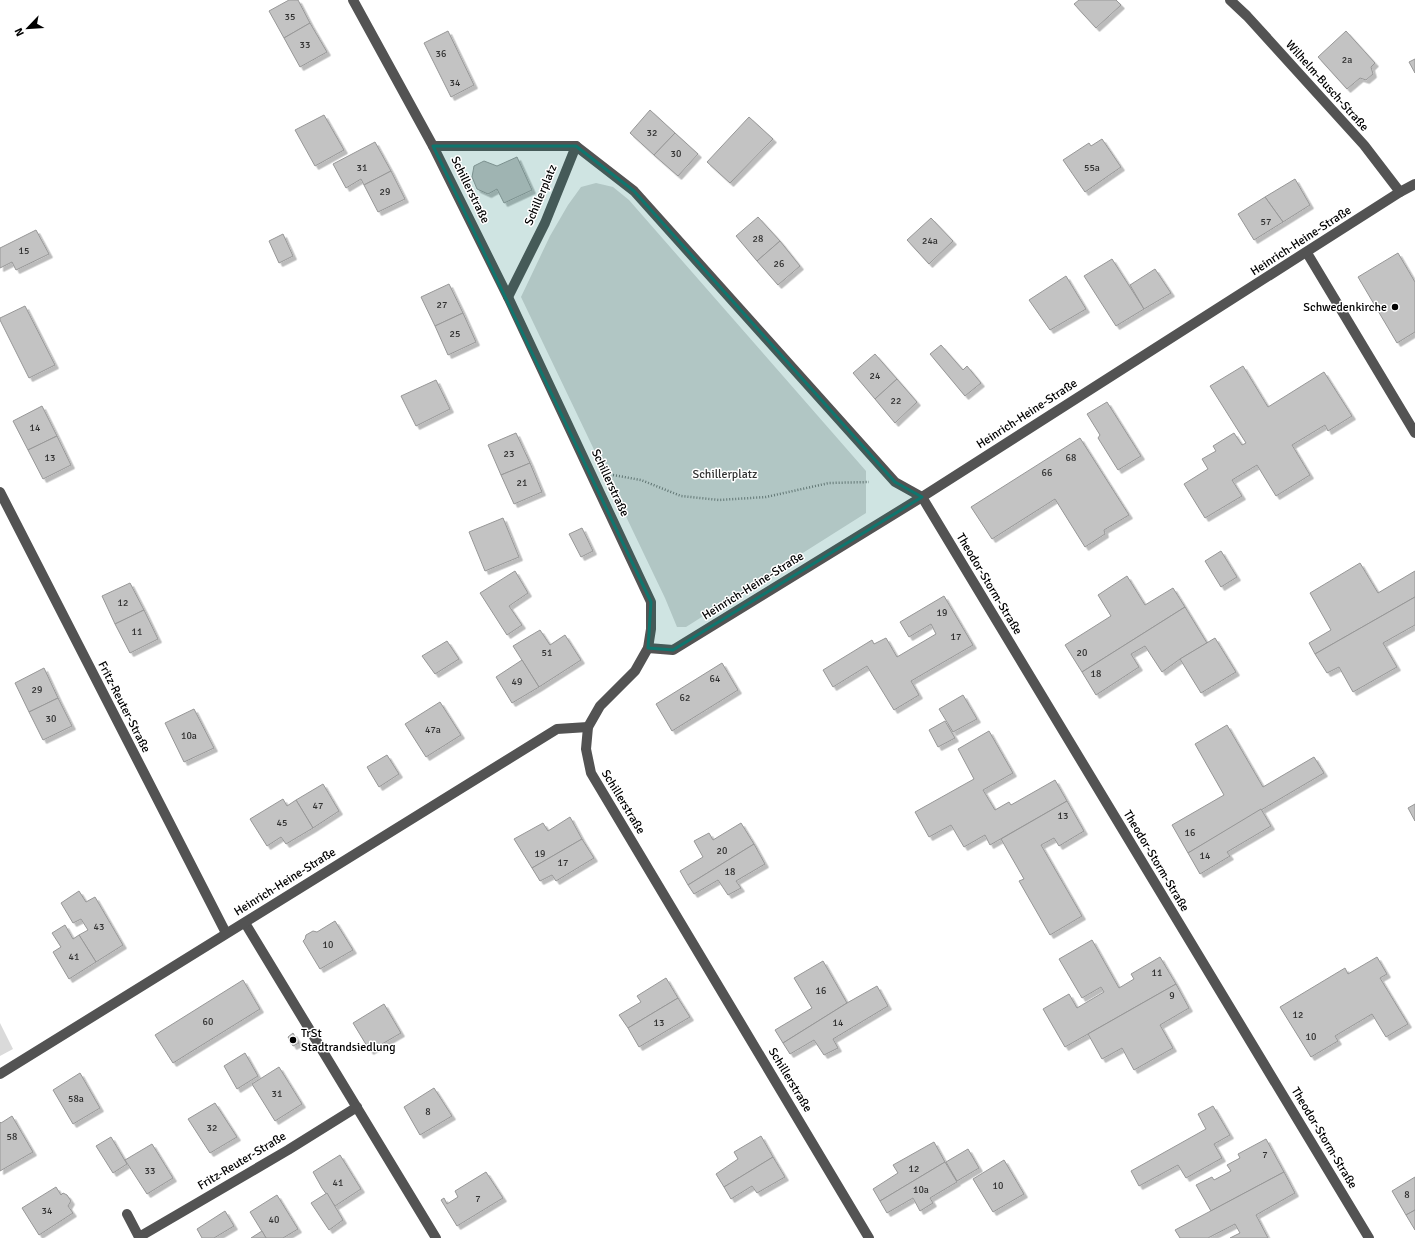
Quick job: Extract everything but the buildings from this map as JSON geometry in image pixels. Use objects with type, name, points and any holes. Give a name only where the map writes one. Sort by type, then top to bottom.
[{"type":"street","name":"Schillerstraße","points":[[353,0],[434,146],[508,297],[651,602],[651,630],[648,648],[635,671],[600,706],[588,727],[586,749],[591,773],[869,1238]]},
{"type":"street","name":"Wilhelm-Busch-Straße","points":[[1230,0],[1364,145],[1400,192]]},
{"type":"street","name":"Schillerstraße","points":[[434,146],[576,146]]},
{"type":"street","name":"Schillerplatz","points":[[508,297],[545,223],[576,146]]},
{"type":"street","points":[[576,146],[634,191],[895,482],[922,498]]},
{"type":"street","name":"Heinrich-Heine-Straße","points":[[648,648],[673,650],[922,498],[1307,253],[1400,192],[1415,184]]},
{"type":"street","points":[[1307,253],[1415,433]]},
{"type":"street","name":"Fritz-Reuter-Straße","points":[[0,492],[226,933]]},
{"type":"street","name":"Theodor-Storm-Straße","points":[[922,498],[1369,1238]]},
{"type":"street","name":"Heinrich-Heine-Straße","points":[[0,1074],[557,729],[588,727]]},
{"type":"street","points":[[246,923],[436,1238]]},
{"type":"street","name":"Fritz-Reuter-Straße","points":[[127,1214],[140,1237],[281,1154],[357,1107]]},
{"type":"path","points":[[590,470],[641,480],[681,496],[719,500],[766,497],[830,483],[895,482]]},
{"type":"highlighted area","points":[[433,146],[576,146],[634,191],[895,482],[922,497],[673,650],[648,648],[651,602]]},
{"type":"green space","name":"Schillerplatz","points":[[596,183],[613,187],[629,200],[866,471],[866,513],[686,627],[677,627],[665,598],[521,297],[550,236],[568,205],[581,187]]},
{"type":"green space","points":[[0,1023],[13,1049],[0,1056]]},
{"type":"place","name":"Schwedenkirche","points":[[1395,307]]},
{"type":"place","name":"TrSt Stadtrandsiedlung","points":[[293,1040]]}]
